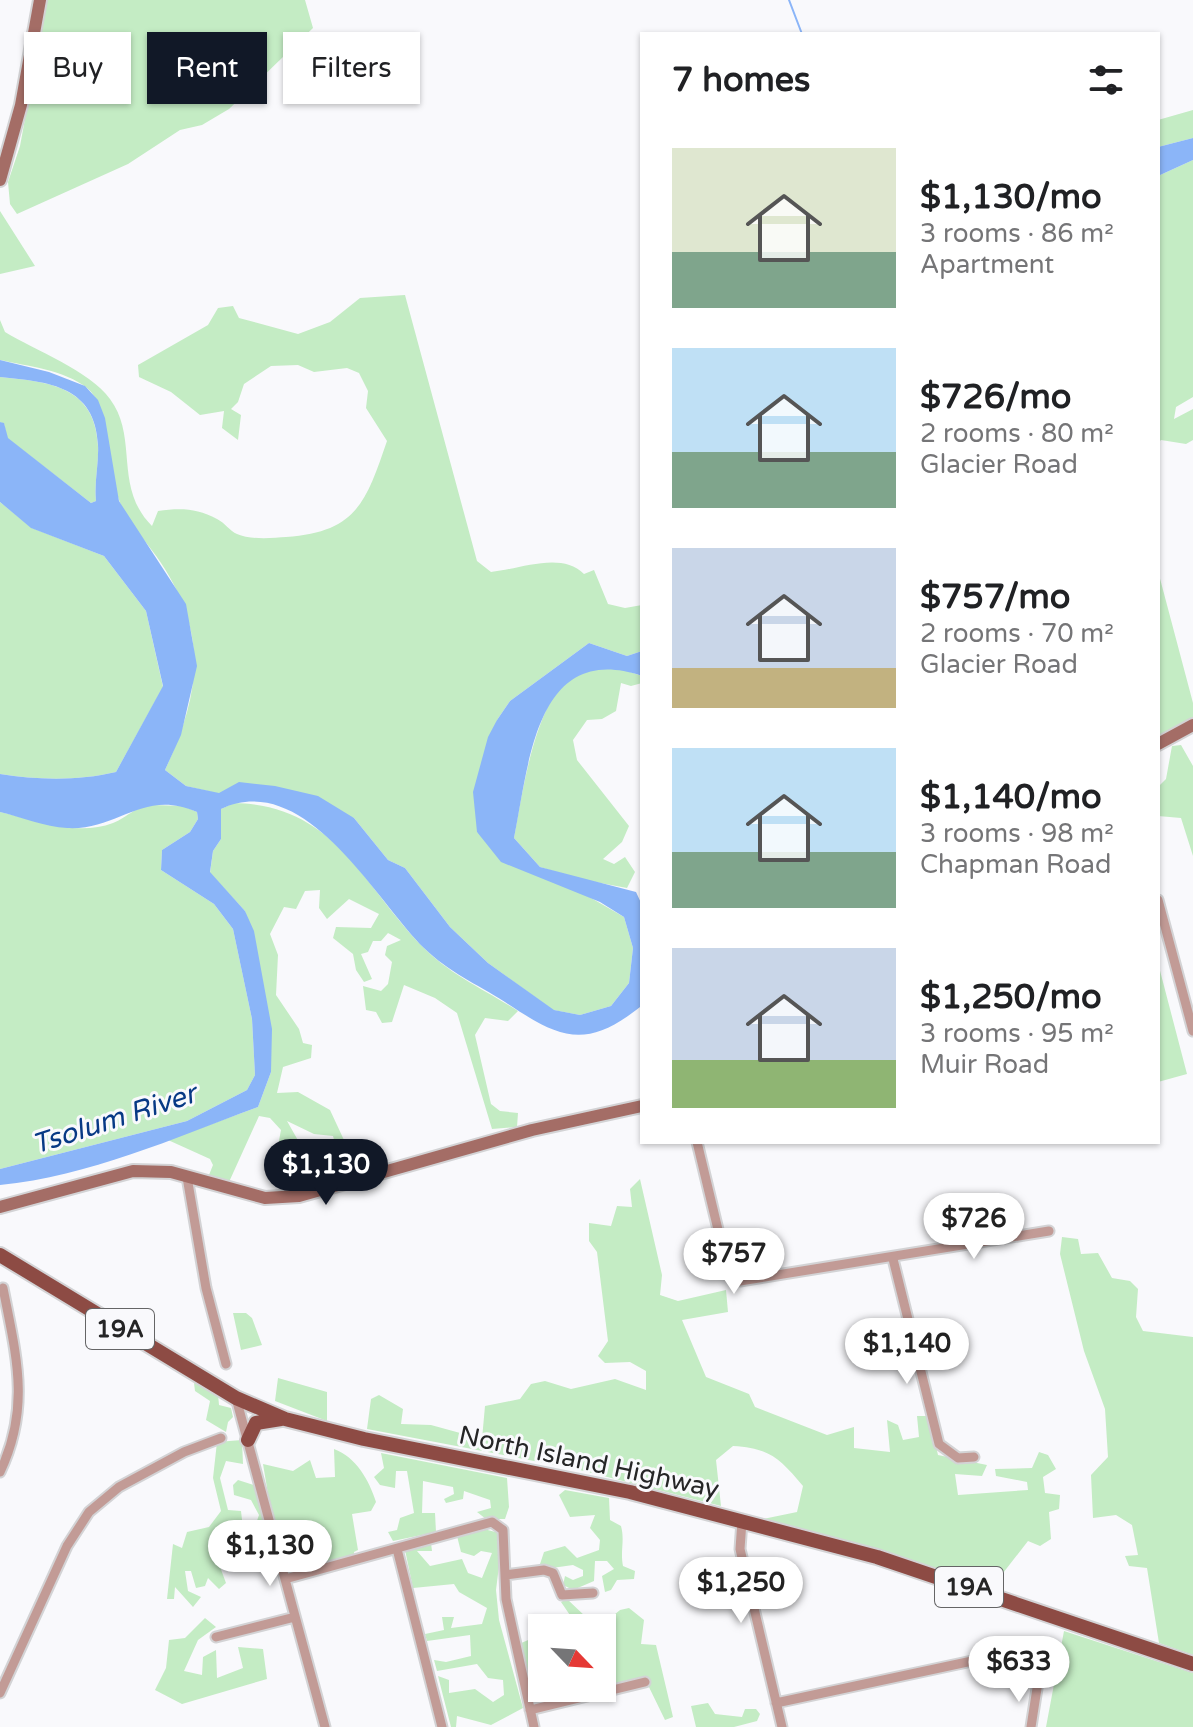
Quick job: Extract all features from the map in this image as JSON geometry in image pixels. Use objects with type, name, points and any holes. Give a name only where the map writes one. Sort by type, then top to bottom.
[{"type":"main road","points":[[0,180],[21,105],[40,0]]},
{"type":"main road","points":[[1160,743],[1193,725]]},
{"type":"main road","points":[[0,1207],[133,1171],[156,1171],[187,1177],[265,1198],[299,1196],[532,1130],[640,1106]]},
{"type":"main road","name":"North Island Highway","points":[[1,1256],[236,1398],[285,1419],[364,1439],[630,1492],[877,1557],[1193,1664]]},
{"type":"main road","points":[[248,1440],[256,1423],[285,1419]]},
{"type":"street","points":[[1160,907],[1193,1031]]},
{"type":"street","points":[[697,1144],[726,1263],[740,1281],[893,1259],[1049,1231]]},
{"type":"street","points":[[187,1177],[206,1288],[226,1364]]},
{"type":"street","points":[[893,1259],[939,1444],[958,1458],[974,1457]]},
{"type":"street","points":[[0,1472],[14,1442],[20,1404],[18,1372],[3,1288]]},
{"type":"street","points":[[236,1398],[325,1727]]},
{"type":"street","points":[[0,1693],[67,1546],[89,1512],[119,1487],[184,1452],[221,1438]]},
{"type":"street","points":[[742,1521],[740,1549],[782,1727]]},
{"type":"street","points":[[285,1579],[492,1522],[503,1530],[506,1599],[534,1727]]},
{"type":"street","points":[[397,1549],[442,1727]]},
{"type":"street","points":[[505,1575],[544,1570],[553,1573],[562,1595],[593,1593]]},
{"type":"street","points":[[216,1637],[295,1617]]},
{"type":"street","points":[[776,1703],[972,1661],[1033,1677],[1038,1682],[1031,1727]]},
{"type":"street","points":[[530,1710],[645,1682]]},
{"type":"green space","points":[[47,0],[305,0],[313,28],[309,32],[283,32],[283,57],[267,72],[267,32],[147,32],[147,104],[234,104],[202,125],[180,130],[128,164],[17,214],[10,204],[8,182],[20,146],[28,104],[131,104],[131,32],[41,32]]},
{"type":"green space","points":[[1193,110],[1193,138],[1160,146],[1160,119]]},
{"type":"green space","points":[[1193,160],[1193,397],[1176,407],[1174,419],[1193,409],[1193,440],[1186,444],[1160,441],[1160,175]]},
{"type":"green space","points":[[0,211],[35,266],[0,274]]},
{"type":"green space","points":[[405,295],[477,561],[491,572],[552,562],[575,567],[584,574],[594,570],[608,604],[625,608],[640,605],[640,652],[627,656],[589,643],[510,701],[497,720],[477,832],[624,917],[633,948],[629,983],[611,1006],[580,1015],[553,1010],[488,963],[450,927],[405,868],[388,860],[354,818],[239,783],[220,794],[186,786],[165,770],[186,716],[192,690],[193,641],[187,615],[161,563],[121,506],[105,423],[95,397],[87,388],[68,377],[0,360],[0,320],[5,332],[76,370],[101,389],[119,414],[133,495],[152,526],[158,511],[181,509],[210,515],[242,536],[275,538],[310,534],[344,521],[355,510],[365,497],[387,441],[366,408],[368,391],[359,373],[347,368],[314,372],[298,365],[271,366],[244,384],[238,402],[231,409],[241,415],[238,440],[222,428],[224,411],[200,415],[171,392],[139,377],[138,365],[208,325],[218,308],[233,306],[239,318],[298,334],[330,322],[360,298]]},
{"type":"green space","points":[[0,377],[52,385],[79,399],[95,426],[98,446],[96,501],[91,503],[7,438],[4,424],[0,422]]},
{"type":"green space","points":[[0,502],[32,528],[104,556],[146,611],[163,687],[116,772],[58,779],[0,774]]},
{"type":"green space","points":[[1160,579],[1193,703],[1193,725],[1160,743]]},
{"type":"green space","points":[[618,668],[640,675],[640,684],[631,686],[621,683],[616,711],[602,719],[587,720],[573,740],[577,760],[629,826],[622,842],[603,859],[614,864],[625,857],[635,872],[627,888],[579,879],[540,867],[514,838],[527,771],[542,720],[566,681],[581,672]]},
{"type":"green space","points":[[1181,745],[1193,766],[1193,856],[1181,818],[1160,816],[1160,785],[1166,779],[1172,746]]},
{"type":"green space","points":[[234,803],[269,807],[297,817],[322,833],[343,852],[433,956],[456,974],[518,1011],[508,1021],[485,1018],[475,1035],[491,1104],[500,1111],[518,1113],[517,1127],[492,1129],[457,1013],[435,998],[404,985],[392,1022],[382,1023],[376,1012],[366,1010],[363,986],[381,991],[388,984],[392,962],[385,955],[387,946],[401,940],[388,933],[381,941],[373,941],[368,952],[361,954],[372,979],[364,982],[356,970],[353,954],[333,938],[336,927],[371,928],[379,914],[349,899],[327,919],[319,908],[320,890],[305,891],[296,909],[284,907],[270,934],[278,955],[276,995],[299,1029],[303,1043],[312,1045],[311,1058],[283,1067],[277,1093],[298,1092],[330,1110],[350,1153],[351,1171],[343,1173],[333,1136],[314,1134],[287,1121],[312,1165],[284,1161],[277,1151],[281,1130],[270,1118],[259,1116],[229,1182],[209,1175],[213,1165],[210,1159],[168,1140],[258,1107],[271,1072],[245,911],[210,873],[213,851],[221,839],[221,809]]},
{"type":"green space","points":[[153,805],[183,806],[197,812],[198,819],[190,832],[162,850],[161,870],[214,904],[233,929],[252,1019],[255,1075],[247,1090],[187,1121],[0,1169],[0,812],[56,826],[85,828],[113,823]]},
{"type":"green space","points":[[1160,971],[1187,1074],[1160,1081]]},
{"type":"green space","points":[[640,1179],[662,1275],[660,1295],[678,1301],[726,1290],[728,1312],[682,1320],[706,1377],[749,1394],[755,1407],[827,1435],[854,1427],[854,1448],[890,1452],[887,1420],[898,1425],[903,1440],[919,1437],[917,1416],[929,1416],[938,1455],[987,1465],[982,1476],[955,1474],[958,1495],[1028,1490],[1027,1482],[996,1476],[995,1469],[1032,1468],[1039,1452],[1048,1455],[1056,1469],[1043,1477],[1045,1493],[1060,1495],[1059,1509],[1049,1512],[1051,1539],[1040,1546],[1028,1541],[993,1586],[763,1519],[797,1512],[803,1486],[780,1462],[756,1449],[733,1446],[716,1460],[721,1506],[576,1469],[367,1429],[371,1399],[379,1395],[403,1409],[401,1424],[431,1425],[482,1439],[485,1406],[520,1399],[531,1384],[545,1381],[571,1389],[615,1379],[646,1390],[646,1371],[630,1362],[605,1363],[598,1356],[608,1341],[597,1252],[589,1241],[589,1223],[611,1226],[617,1206],[632,1207],[630,1189]]},
{"type":"green space","points":[[1062,1237],[1078,1239],[1081,1254],[1098,1253],[1112,1278],[1130,1281],[1138,1289],[1136,1317],[1143,1331],[1193,1337],[1193,1655],[1159,1643],[1147,1568],[1129,1566],[1125,1556],[1138,1555],[1132,1525],[1116,1515],[1093,1518],[1091,1475],[1108,1457],[1105,1409],[1084,1351],[1060,1254]]},
{"type":"green space","points":[[233,1313],[246,1313],[252,1318],[262,1345],[241,1350]]},
{"type":"green space","points":[[278,1378],[327,1392],[327,1421],[275,1401]]},
{"type":"green space","points":[[194,1383],[218,1394],[219,1405],[231,1408],[233,1417],[228,1422],[226,1432],[206,1420],[210,1401],[195,1391]]},
{"type":"green space","points":[[242,1440],[243,1464],[226,1461],[220,1478],[228,1510],[241,1511],[243,1528],[252,1535],[259,1515],[251,1500],[234,1495],[233,1485],[238,1480],[257,1486],[273,1559],[267,1560],[262,1546],[243,1553],[239,1547],[230,1561],[219,1564],[226,1583],[219,1589],[208,1578],[205,1586],[196,1588],[191,1571],[185,1571],[188,1591],[201,1597],[193,1607],[175,1587],[174,1599],[167,1599],[173,1544],[182,1548],[187,1532],[209,1527],[221,1511],[213,1478],[217,1442]]},
{"type":"green space","points":[[334,1449],[361,1470],[376,1502],[371,1511],[352,1514],[358,1550],[354,1552],[355,1560],[285,1579],[263,1496],[268,1494],[263,1464],[293,1471],[310,1460],[316,1478],[335,1477]]},
{"type":"green space","points":[[381,1453],[507,1478],[509,1507],[505,1519],[486,1519],[477,1512],[491,1508],[490,1500],[464,1491],[463,1499],[446,1503],[444,1499],[454,1494],[453,1487],[423,1481],[422,1513],[435,1513],[436,1532],[393,1541],[388,1532],[397,1530],[400,1518],[414,1513],[407,1471],[396,1471],[395,1488],[380,1485],[374,1477],[384,1468]]},
{"type":"green space","points":[[565,1490],[609,1498],[610,1520],[621,1526],[623,1566],[635,1571],[634,1579],[617,1580],[611,1590],[605,1592],[602,1576],[614,1569],[607,1561],[595,1561],[594,1581],[573,1590],[563,1585],[565,1576],[573,1580],[583,1576],[583,1570],[573,1565],[545,1569],[540,1564],[544,1552],[565,1546],[577,1558],[599,1550],[600,1540],[590,1528],[595,1515],[570,1517],[559,1495]]},
{"type":"green space","points":[[480,1528],[503,1534],[496,1590],[499,1620],[523,1708],[491,1725],[457,1716],[456,1727],[451,1727],[438,1676],[449,1680],[449,1693],[475,1689],[493,1702],[504,1695],[503,1680],[488,1678],[477,1664],[437,1671],[434,1660],[446,1662],[471,1656],[470,1635],[427,1641],[425,1634],[444,1630],[442,1617],[454,1617],[451,1628],[482,1624],[487,1608],[459,1592],[454,1584],[413,1588],[405,1550],[431,1543],[432,1551],[417,1551],[430,1566],[462,1559],[468,1573],[482,1578],[492,1553],[481,1551],[474,1556],[461,1552],[457,1536]]},
{"type":"green space","points":[[567,1599],[583,1614],[569,1614],[561,1602]]},
{"type":"green space","points":[[629,1608],[644,1620],[641,1644],[656,1645],[673,1717],[665,1720],[647,1683],[616,1686],[615,1614]]},
{"type":"green space","points":[[205,1618],[216,1627],[198,1640],[184,1671],[202,1675],[203,1657],[216,1650],[217,1678],[243,1668],[238,1647],[263,1649],[267,1679],[182,1704],[155,1690],[166,1668],[169,1640],[185,1638]]},
{"type":"green space","points":[[1064,1631],[1193,1673],[1193,1727],[1046,1727]]},
{"type":"green space","points":[[528,1640],[528,1679],[519,1644]]},
{"type":"green space","points":[[708,1703],[715,1714],[742,1717],[745,1709],[756,1709],[760,1714],[757,1721],[734,1727],[696,1727],[691,1706]]},
{"type":"water","points":[[1193,138],[1193,160],[1160,175],[1160,146]]},
{"type":"water","points":[[0,360],[49,372],[85,386],[98,400],[105,418],[119,501],[186,604],[197,666],[181,735],[165,770],[186,786],[219,793],[239,782],[318,796],[354,818],[388,860],[405,868],[450,927],[488,963],[554,1010],[580,1015],[611,1006],[629,983],[633,948],[624,917],[600,902],[501,862],[477,832],[473,792],[488,737],[510,701],[589,643],[627,656],[640,652],[640,676],[607,670],[579,676],[559,692],[544,716],[533,745],[514,838],[540,867],[636,892],[640,901],[640,1007],[621,1021],[587,1034],[557,1031],[541,1024],[434,957],[361,873],[310,823],[282,807],[252,802],[221,809],[221,839],[213,851],[210,872],[245,911],[254,931],[272,1029],[271,1072],[258,1107],[99,1165],[0,1185],[0,1169],[187,1121],[247,1090],[255,1075],[252,1019],[233,929],[214,904],[161,870],[162,850],[190,832],[198,819],[197,812],[161,805],[85,827],[67,828],[0,812],[0,774],[58,779],[116,772],[163,686],[146,611],[104,556],[31,528],[0,502],[0,422],[4,423],[8,438],[91,503],[96,501],[98,445],[95,425],[88,410],[79,399],[52,385],[0,377]]},
{"type":"waterway","points":[[789,0],[801,32]]},
{"type":"water label","name":"Tsolum River","points":[[114,1119]]}]
